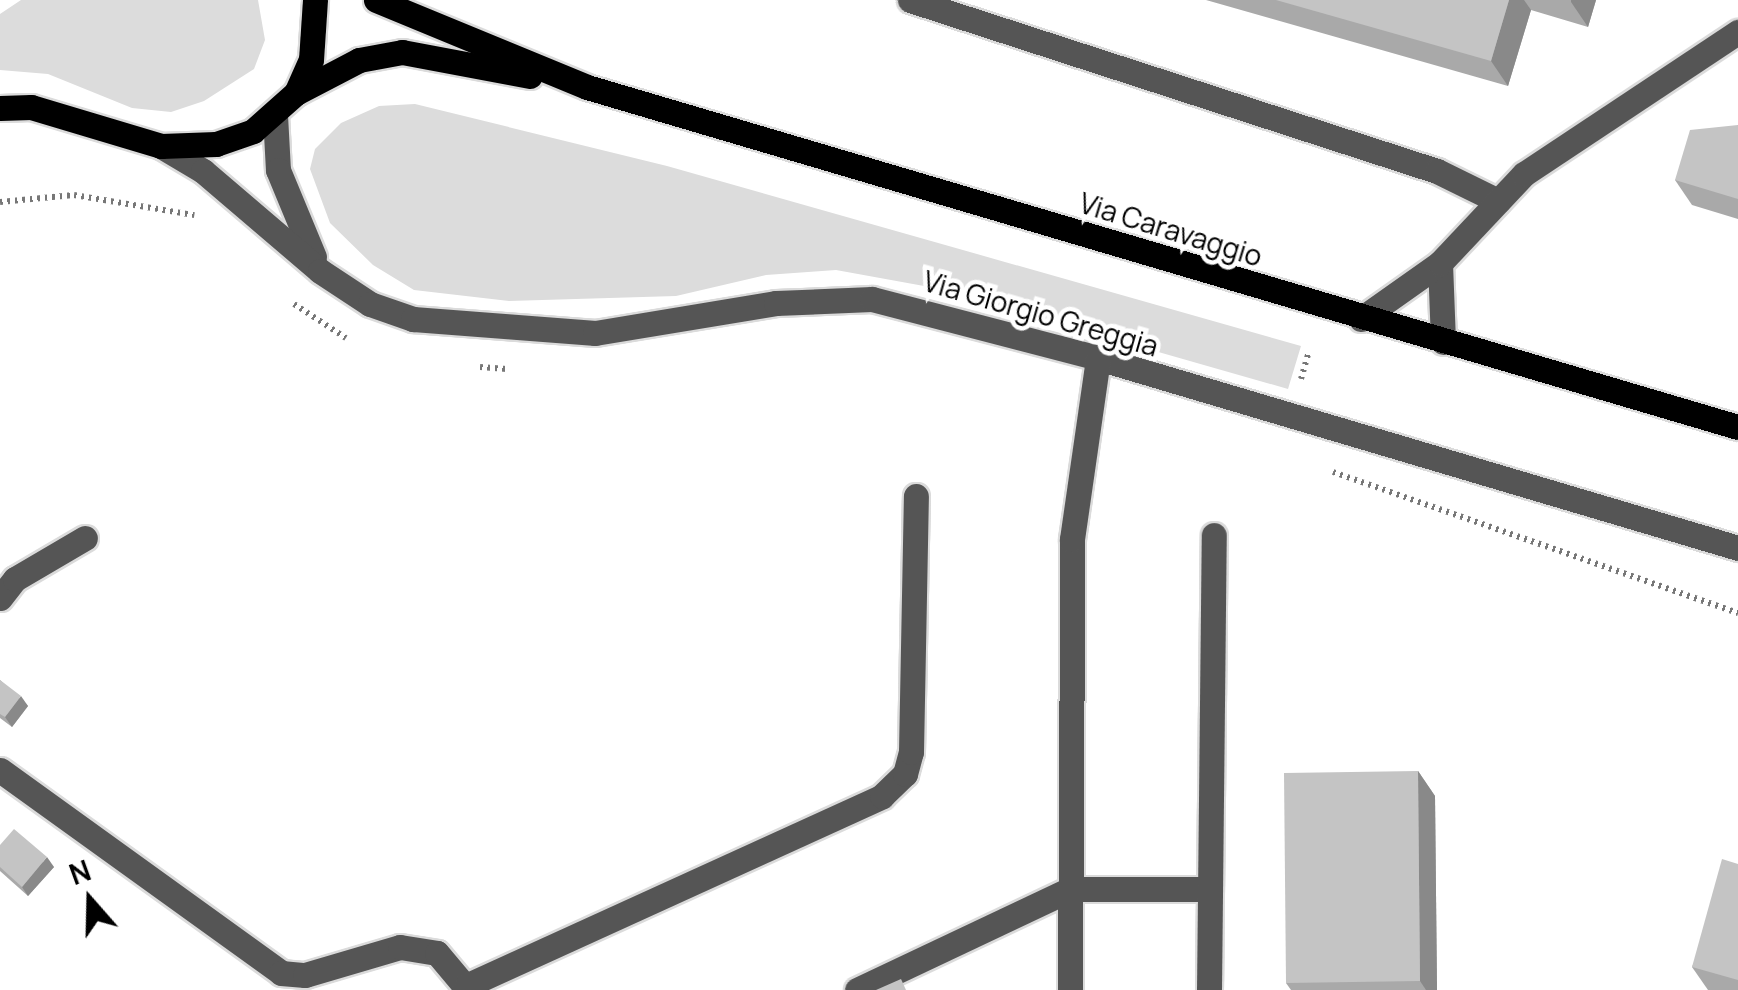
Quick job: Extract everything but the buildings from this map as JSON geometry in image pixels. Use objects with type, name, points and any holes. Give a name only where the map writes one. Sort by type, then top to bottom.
[{"type":"main road","name":"Via Caravaggio","points":[[0,108],[31,107],[161,146],[216,144],[275,115],[296,92],[311,60],[315,0]]},
{"type":"main road","name":"Via Caravaggio","points":[[376,0],[586,86],[1738,427]]},
{"type":"main road","name":"Via Caravaggio","points":[[296,92],[359,60],[402,52],[586,86]]},
{"type":"street","points":[[910,0],[1437,171],[1498,200]]},
{"type":"street","points":[[1361,318],[1440,263],[1498,200],[1568,142],[1738,32]]},
{"type":"street","points":[[275,115],[278,170],[320,271]]},
{"type":"street","name":"Via Giorgio Greggia","points":[[161,146],[203,171],[320,271],[370,304],[464,328],[595,333],[776,304],[872,299],[1098,358],[1738,548]]},
{"type":"street","points":[[1440,263],[1444,342]]},
{"type":"street","points":[[1070,990],[1072,539],[1098,358]]},
{"type":"street","points":[[0,770],[281,973],[305,975],[400,947],[437,952],[467,988],[882,796],[905,774],[911,752],[916,496]]},
{"type":"street","points":[[1209,990],[1214,536]]},
{"type":"street","points":[[0,598],[14,579],[84,538]]},
{"type":"street","points":[[857,990],[1071,889],[1210,889]]},
{"type":"path","points":[[1298,390],[1308,354]]},
{"type":"path","points":[[1317,467],[1738,613]]},
{"type":"shaded area","points":[[21,0],[258,0],[265,40],[254,69],[204,101],[171,112],[132,108],[48,74],[0,70],[0,14]]},
{"type":"shaded area","points":[[415,104],[667,166],[1301,346],[1288,389],[935,288],[836,270],[766,275],[676,296],[509,301],[414,290],[373,265],[330,223],[310,169],[315,149],[341,123],[379,106]]}]
